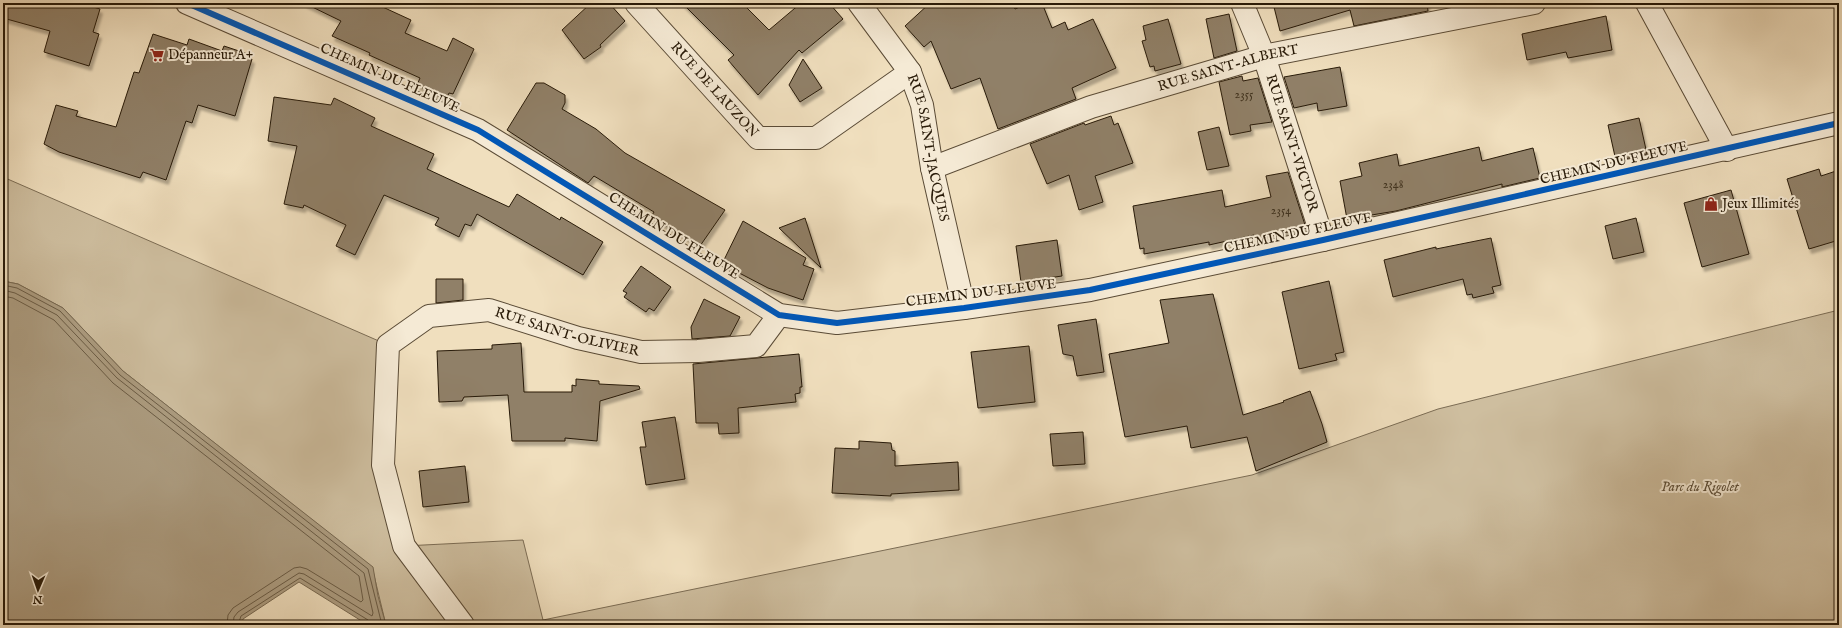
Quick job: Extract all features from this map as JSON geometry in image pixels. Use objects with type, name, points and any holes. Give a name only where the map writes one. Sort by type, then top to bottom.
[{"type":"street","name":"CHEMIN DU FLEUVE","points":[[187,3],[478,130],[779,315],[837,323],[964,308],[1090,290],[1727,150],[1839,123]]},
{"type":"street","name":"RUE DE LAUZON","points":[[636,3],[758,138],[816,138],[910,72]]},
{"type":"street","name":"RUE SAINT-JACQUES","points":[[859,3],[910,72],[922,105],[932,168],[964,308]]},
{"type":"street","name":"RUE SAINT-VICTOR","points":[[1242,3],[1264,56],[1323,240]]},
{"type":"street","name":"RUE SAINT-ALBERT","points":[[932,168],[1091,107],[1264,56],[1534,3]]},
{"type":"street","points":[[1647,3],[1727,150]]},
{"type":"street","name":"RUE SAINT-OLIVIER","points":[[464,625],[404,546],[383,465],[388,345],[429,316],[489,310],[578,338],[641,352],[698,351],[756,346],[779,315]]},
{"type":"green space","name":"Parc du Rigolet","points":[[3,177],[388,345],[383,465],[404,546],[523,540],[543,620],[1252,475],[1438,409],[1839,310],[1839,625],[386,625],[372,567],[123,371],[63,308],[18,284],[3,281]]},
{"type":"water","points":[[3,281],[18,284],[63,308],[123,371],[373,567],[378,596],[386,625],[368,625],[299,582],[243,619],[242,625],[3,625]]},
{"type":"building","points":[[3,3],[80,3],[100,9],[93,32],[99,34],[89,66],[44,52],[50,31],[3,18]]},
{"type":"building","points":[[304,3],[374,3],[411,20],[405,33],[447,51],[453,38],[474,49],[453,94],[449,93],[446,100],[417,85],[420,78],[369,55],[370,53],[332,36],[341,21]]},
{"type":"building","points":[[591,3],[609,3],[625,21],[600,45],[601,47],[584,59],[562,30]]},
{"type":"building","points":[[682,3],[742,3],[769,30],[801,3],[829,3],[843,19],[802,53],[799,50],[758,95],[728,60],[734,55]]},
{"type":"building","points":[[930,3],[1012,3],[1015,9],[1029,3],[1042,3],[1052,28],[1065,22],[1068,30],[1093,19],[1116,68],[1072,88],[1076,99],[998,129],[980,78],[951,89],[931,41],[924,47],[905,26]]},
{"type":"building","points":[[1273,3],[1427,3],[1428,11],[1354,26],[1350,10],[1280,31]]},
{"type":"building","points":[[1229,14],[1237,51],[1214,58],[1206,19]]},
{"type":"building","points":[[1606,16],[1612,50],[1568,58],[1566,52],[1527,60],[1522,34]]},
{"type":"building","points":[[1168,19],[1181,64],[1155,71],[1154,66],[1150,67],[1142,41],[1146,40],[1143,26]]},
{"type":"building","points":[[153,34],[187,45],[189,39],[222,51],[224,46],[248,54],[247,57],[252,59],[235,116],[198,105],[192,123],[186,121],[166,180],[143,172],[140,178],[59,152],[44,144],[56,105],[78,111],[76,116],[116,127],[134,72],[139,73]]},
{"type":"building","points":[[803,59],[822,88],[800,102],[789,85]]},
{"type":"building","points":[[1340,67],[1347,106],[1318,111],[1317,103],[1294,108],[1284,77]]},
{"type":"building","points":[[1242,76],[1243,81],[1258,78],[1272,122],[1250,125],[1251,131],[1230,135],[1219,82]]},
{"type":"building","points":[[536,83],[544,83],[565,95],[565,103],[562,109],[596,129],[625,153],[725,210],[700,246],[651,217],[654,212],[594,176],[588,183],[507,130]]},
{"type":"building","points":[[274,97],[331,105],[334,98],[375,118],[371,126],[434,154],[427,169],[509,207],[517,194],[560,220],[561,217],[603,242],[583,275],[477,214],[471,226],[465,224],[459,237],[435,225],[439,218],[384,195],[355,255],[336,246],[346,225],[304,205],[303,208],[284,204],[297,146],[268,141]]},
{"type":"building","points":[[1111,116],[1114,125],[1118,123],[1133,163],[1095,176],[1103,202],[1079,210],[1069,175],[1047,184],[1030,144],[1084,123],[1085,125]]},
{"type":"building","points":[[1639,118],[1647,154],[1616,161],[1608,125]]},
{"type":"building","points":[[1219,127],[1229,166],[1207,170],[1198,132]]},
{"type":"building","points":[[1479,147],[1482,161],[1533,148],[1540,178],[1502,187],[1502,184],[1396,211],[1347,219],[1340,181],[1362,176],[1359,163],[1397,154],[1399,166]]},
{"type":"building","points":[[1819,169],[1821,176],[1839,170],[1839,240],[1809,249],[1787,179]]},
{"type":"building","points":[[1288,172],[1306,228],[1255,239],[1254,235],[1209,245],[1209,242],[1144,254],[1144,248],[1140,249],[1133,206],[1222,190],[1225,207],[1271,197],[1266,176]]},
{"type":"building","points":[[1731,190],[1749,254],[1702,267],[1684,203]]},
{"type":"building","points":[[805,218],[821,268],[779,228]]},
{"type":"building","points":[[1636,218],[1644,252],[1613,259],[1605,226]]},
{"type":"building","points":[[743,221],[806,258],[803,265],[814,269],[803,300],[768,288],[722,264]]},
{"type":"building","points":[[1491,238],[1501,285],[1492,287],[1494,293],[1473,298],[1472,294],[1467,295],[1463,279],[1393,297],[1384,260],[1436,247],[1436,249]]},
{"type":"building","points":[[1057,240],[1062,276],[1021,282],[1016,246]]},
{"type":"building","points":[[641,266],[671,287],[654,311],[649,308],[646,312],[624,297],[627,293],[623,291]]},
{"type":"building","points":[[436,279],[463,279],[463,300],[436,303]]},
{"type":"building","points":[[1329,281],[1344,352],[1335,354],[1337,360],[1299,369],[1282,292]]},
{"type":"building","points":[[1213,294],[1243,415],[1284,402],[1283,401],[1310,391],[1327,442],[1256,471],[1247,437],[1191,448],[1187,426],[1125,437],[1109,354],[1169,343],[1160,300]]},
{"type":"building","points":[[704,299],[740,317],[730,336],[692,339],[691,327]]},
{"type":"building","points":[[1096,319],[1104,372],[1077,376],[1073,356],[1063,354],[1058,325]]},
{"type":"building","points":[[521,343],[524,392],[572,392],[572,385],[576,386],[576,379],[599,381],[599,384],[639,386],[640,389],[600,401],[597,441],[565,438],[565,441],[512,441],[508,395],[464,397],[462,401],[439,402],[437,351],[492,349],[492,345]]},
{"type":"building","points":[[1029,346],[1035,402],[978,408],[971,352]]},
{"type":"building","points":[[799,354],[802,387],[800,387],[800,393],[795,394],[796,402],[738,408],[739,433],[719,434],[718,423],[696,423],[693,364]]},
{"type":"building","points":[[675,417],[685,479],[646,485],[640,447],[646,447],[642,422]]},
{"type":"building","points":[[1083,432],[1085,464],[1053,466],[1050,434]]},
{"type":"building","points":[[859,441],[891,443],[892,450],[895,451],[895,466],[958,462],[959,490],[891,494],[891,496],[832,493],[835,448],[859,449]]},
{"type":"building","points":[[465,466],[469,502],[423,507],[419,471]]},
{"type":"cycle path","points":[[187,3],[478,130],[779,315],[837,323],[964,308],[1090,290],[1323,240],[1839,123]]},
{"type":"place","name":"Dépanneur A+","points":[[157,55]]},
{"type":"place","name":"Jeux Illimités","points":[[1711,204]]}]
